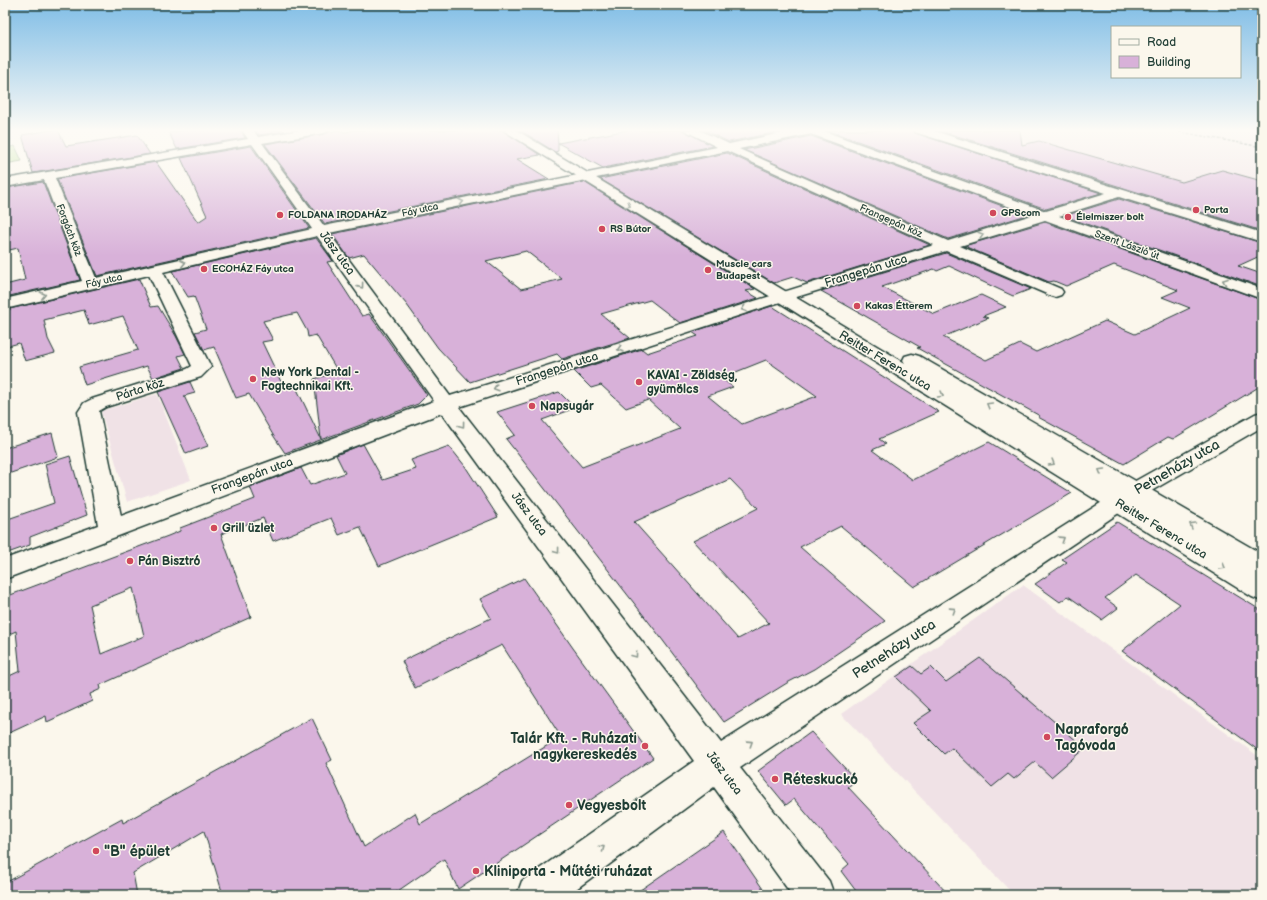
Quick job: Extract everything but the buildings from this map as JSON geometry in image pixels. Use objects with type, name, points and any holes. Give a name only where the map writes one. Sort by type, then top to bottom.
[{"type":"street","points":[[5,183],[64,172]]},
{"type":"street","name":"Jász utca","points":[[277,172],[446,404],[815,895]]},
{"type":"street","name":"Reitter Ferenc utca","points":[[583,172],[1126,497],[1262,590]]},
{"type":"street","name":"Reitter Ferenc utca","points":[[584,172],[590,176]]},
{"type":"street","name":"Fáy utca","points":[[5,304],[320,231],[610,172]]},
{"type":"street","name":"Frangepán köz","points":[[782,172],[947,246],[1055,292]]},
{"type":"street","name":"Szent László út","points":[[926,172],[1262,294]]},
{"type":"street","points":[[1052,172],[1262,238]]},
{"type":"street","name":"Forgách köz","points":[[48,175],[90,284]]},
{"type":"street","name":"Frangepán utca","points":[[5,568],[446,404],[789,294],[1118,193]]},
{"type":"street","name":"Párta köz","points":[[111,528],[88,412],[89,410],[99,403],[194,373],[202,367],[154,269]]},
{"type":"street","name":"Petneházy utca","points":[[536,895],[718,764],[1126,497],[1262,418]]},
{"type":"street","name":"Reitter Ferenc utca","points":[[1126,497],[1262,566]]},
{"type":"shaded area","points":[[1039,172],[1262,172],[1262,242]]},
{"type":"shaded area","points":[[157,394],[191,480],[127,502],[101,411]]},
{"type":"shaded area","name":"Napraforgó Tagóvoda","points":[[1023,585],[1262,759],[1262,895],[1014,895],[841,714]]},
{"type":"place","name":"Porta","points":[[1196,210]]},
{"type":"place","name":"GPScom","points":[[993,213]]},
{"type":"place","name":"FOLDANA IRODAHÁZ","points":[[280,215]]},
{"type":"place","name":"Élelmiszer bolt","points":[[1068,217]]},
{"type":"place","name":"RS Bútor","points":[[602,229]]},
{"type":"place","name":"ECOHÁZ Fáy utca","points":[[204,269]]},
{"type":"place","name":"Muscle cars Budapest","points":[[708,270]]},
{"type":"place","name":"Kakas Étterem","points":[[857,306]]},
{"type":"place","name":"New York Dental - Fogtechnikai Kft.","points":[[253,379]]},
{"type":"place","name":"KAVAI - Zöldség, gyümölcs","points":[[639,382]]},
{"type":"place","name":"Napsugár","points":[[532,406]]},
{"type":"place","name":"Grill üzlet","points":[[214,528]]},
{"type":"place","name":"Pán Bisztró","points":[[130,561]]},
{"type":"place","name":"Napraforgó Tagóvoda","points":[[1047,737]]},
{"type":"place","name":"Talár Kft. - Ruházati nagykereskedés","points":[[645,746]]},
{"type":"place","name":"Réteskuckó","points":[[775,779]]},
{"type":"place","name":"Vegyesbolt","points":[[569,805]]},
{"type":"place","name":"\"B\" épület","points":[[96,851]]},
{"type":"place","name":"Kliniporta - Műtéti ruházat","points":[[476,871]]}]
